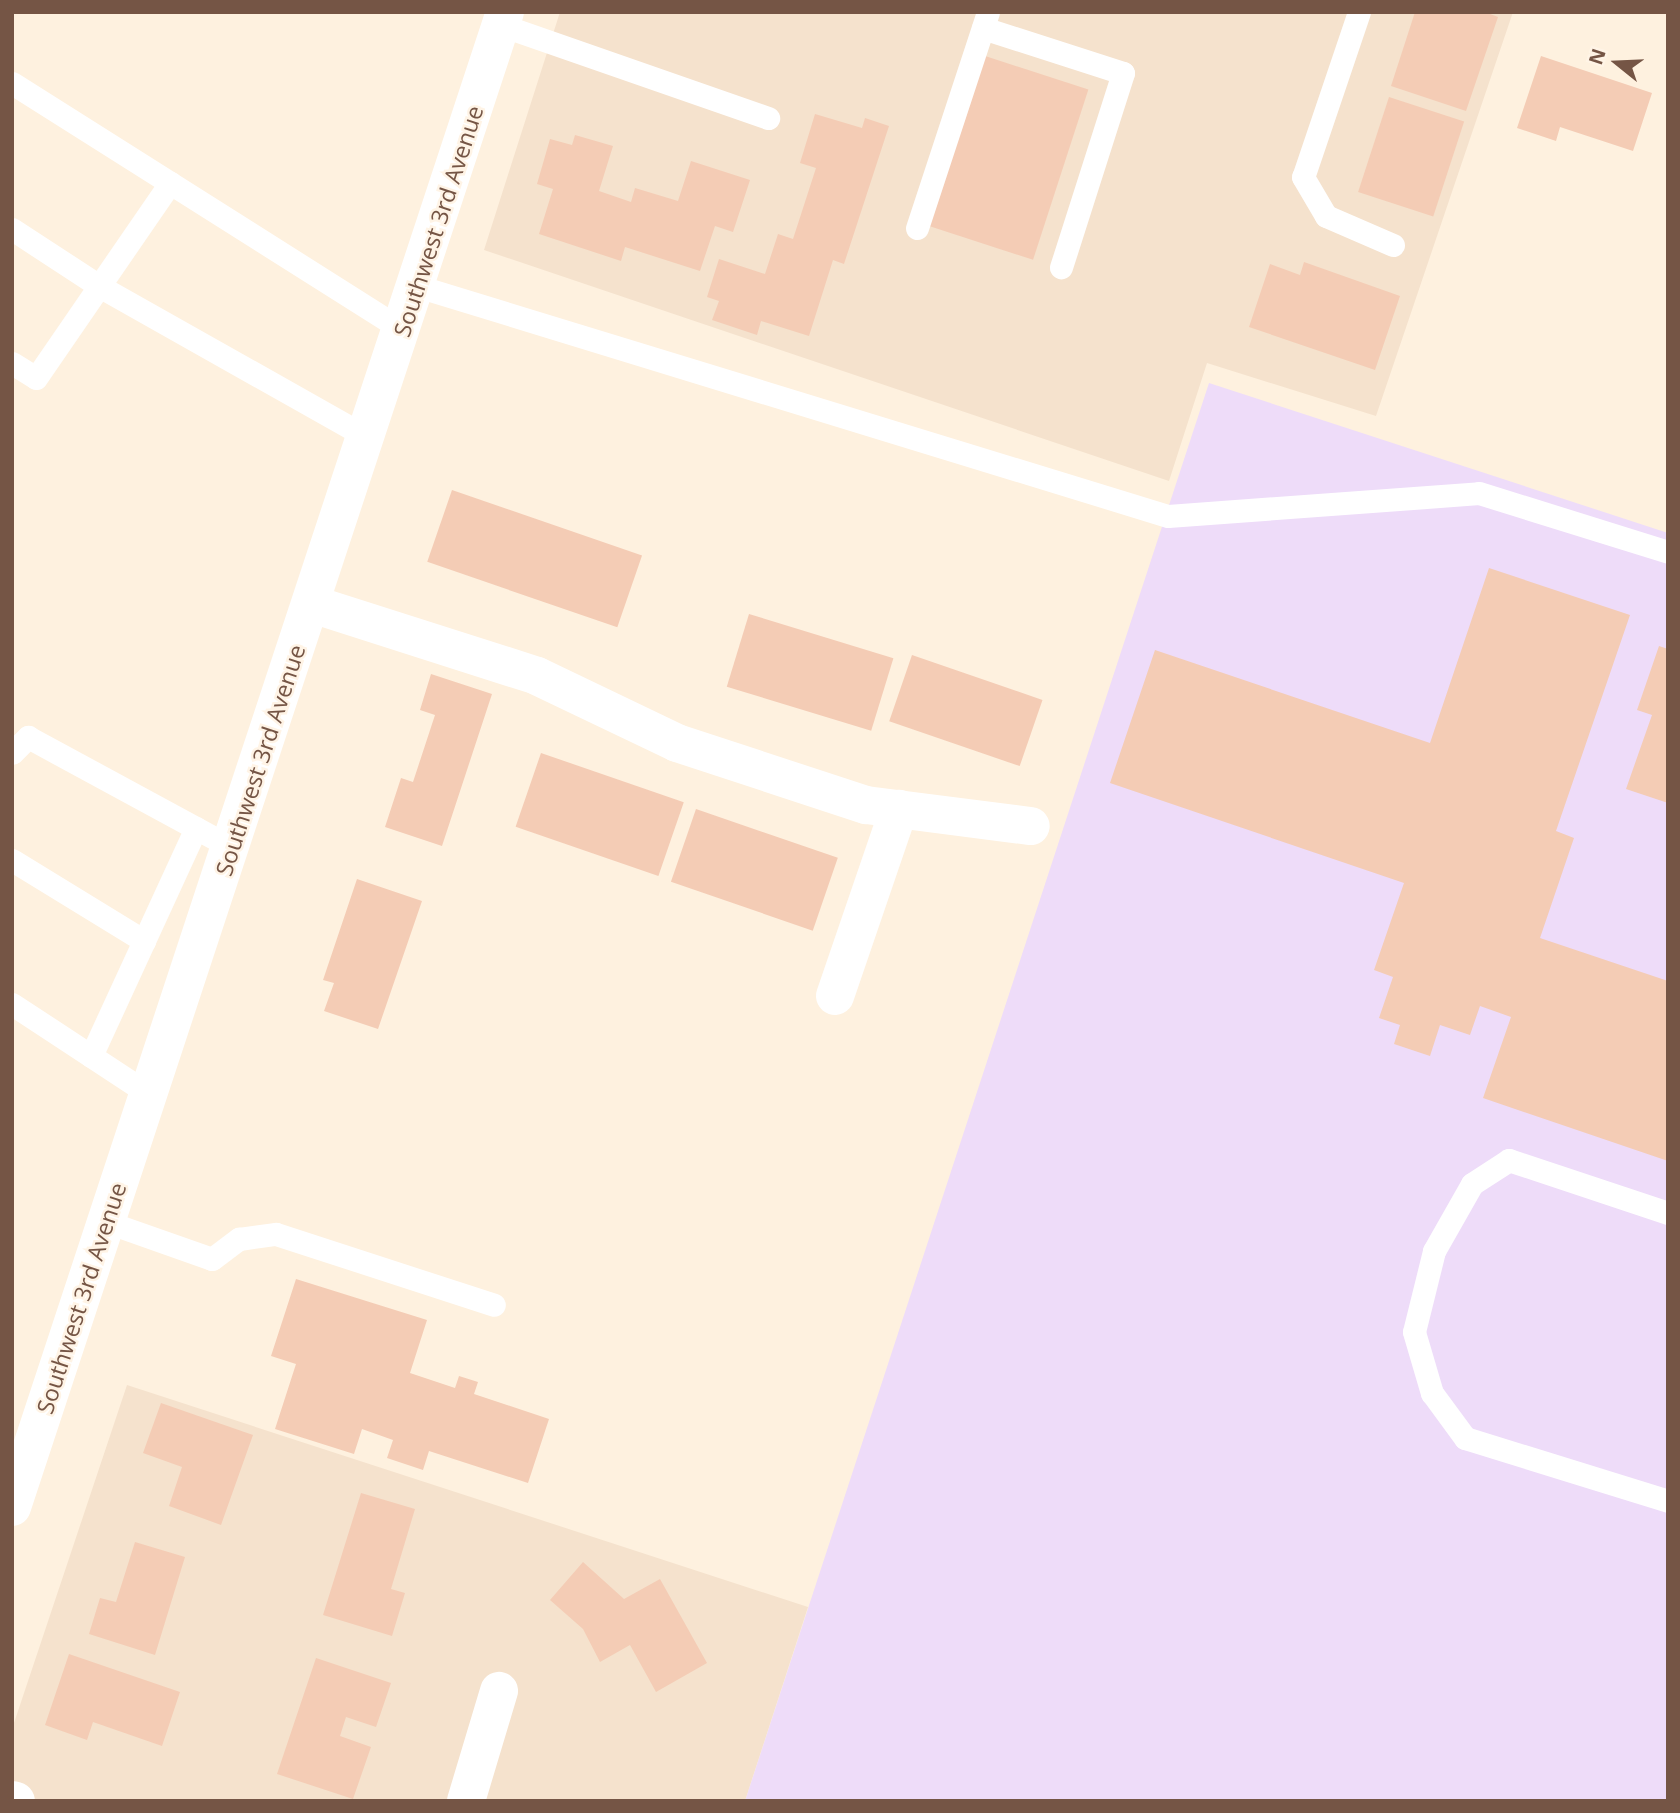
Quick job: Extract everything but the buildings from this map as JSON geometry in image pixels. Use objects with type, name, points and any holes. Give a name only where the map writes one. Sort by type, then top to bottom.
[{"type":"street","name":"Southwest 3rd Avenue","points":[[12,1507],[503,19]]},
{"type":"street","points":[[312,604],[537,676],[677,743],[866,805],[1031,827]]},
{"type":"street","points":[[835,996],[899,809]]},
{"type":"street","points":[[466,1801],[499,1691]]},
{"type":"lane","points":[[1359,12],[1303,177],[1326,216],[1393,245]]},
{"type":"lane","points":[[503,19],[768,118]]},
{"type":"lane","points":[[917,228],[986,20],[1123,73],[1061,267]]},
{"type":"lane","points":[[12,83],[402,330]]},
{"type":"lane","points":[[12,363],[36,378],[170,183]]},
{"type":"lane","points":[[12,229],[99,286],[367,437]]},
{"type":"lane","points":[[417,286],[1167,516],[1479,493],[1668,552]]},
{"type":"lane","points":[[12,753],[27,737],[231,846]]},
{"type":"lane","points":[[91,1056],[196,828]]},
{"type":"lane","points":[[12,860],[144,941]]},
{"type":"lane","points":[[12,1004],[149,1094]]},
{"type":"lane","points":[[1668,1213],[1509,1160],[1472,1184],[1434,1251],[1414,1332],[1432,1393],[1465,1438],[1668,1501]]},
{"type":"lane","points":[[107,1222],[212,1259],[239,1239],[276,1234],[494,1304]]},
{"type":"shaded area","points":[[560,12],[1513,12],[1376,416],[1207,363],[1169,481],[484,250]]},
{"type":"shaded area","points":[[1209,383],[1668,533],[1668,1801],[745,1801]]},
{"type":"shaded area","points":[[127,1385],[808,1607],[745,1801],[12,1801],[12,1729]]}]
